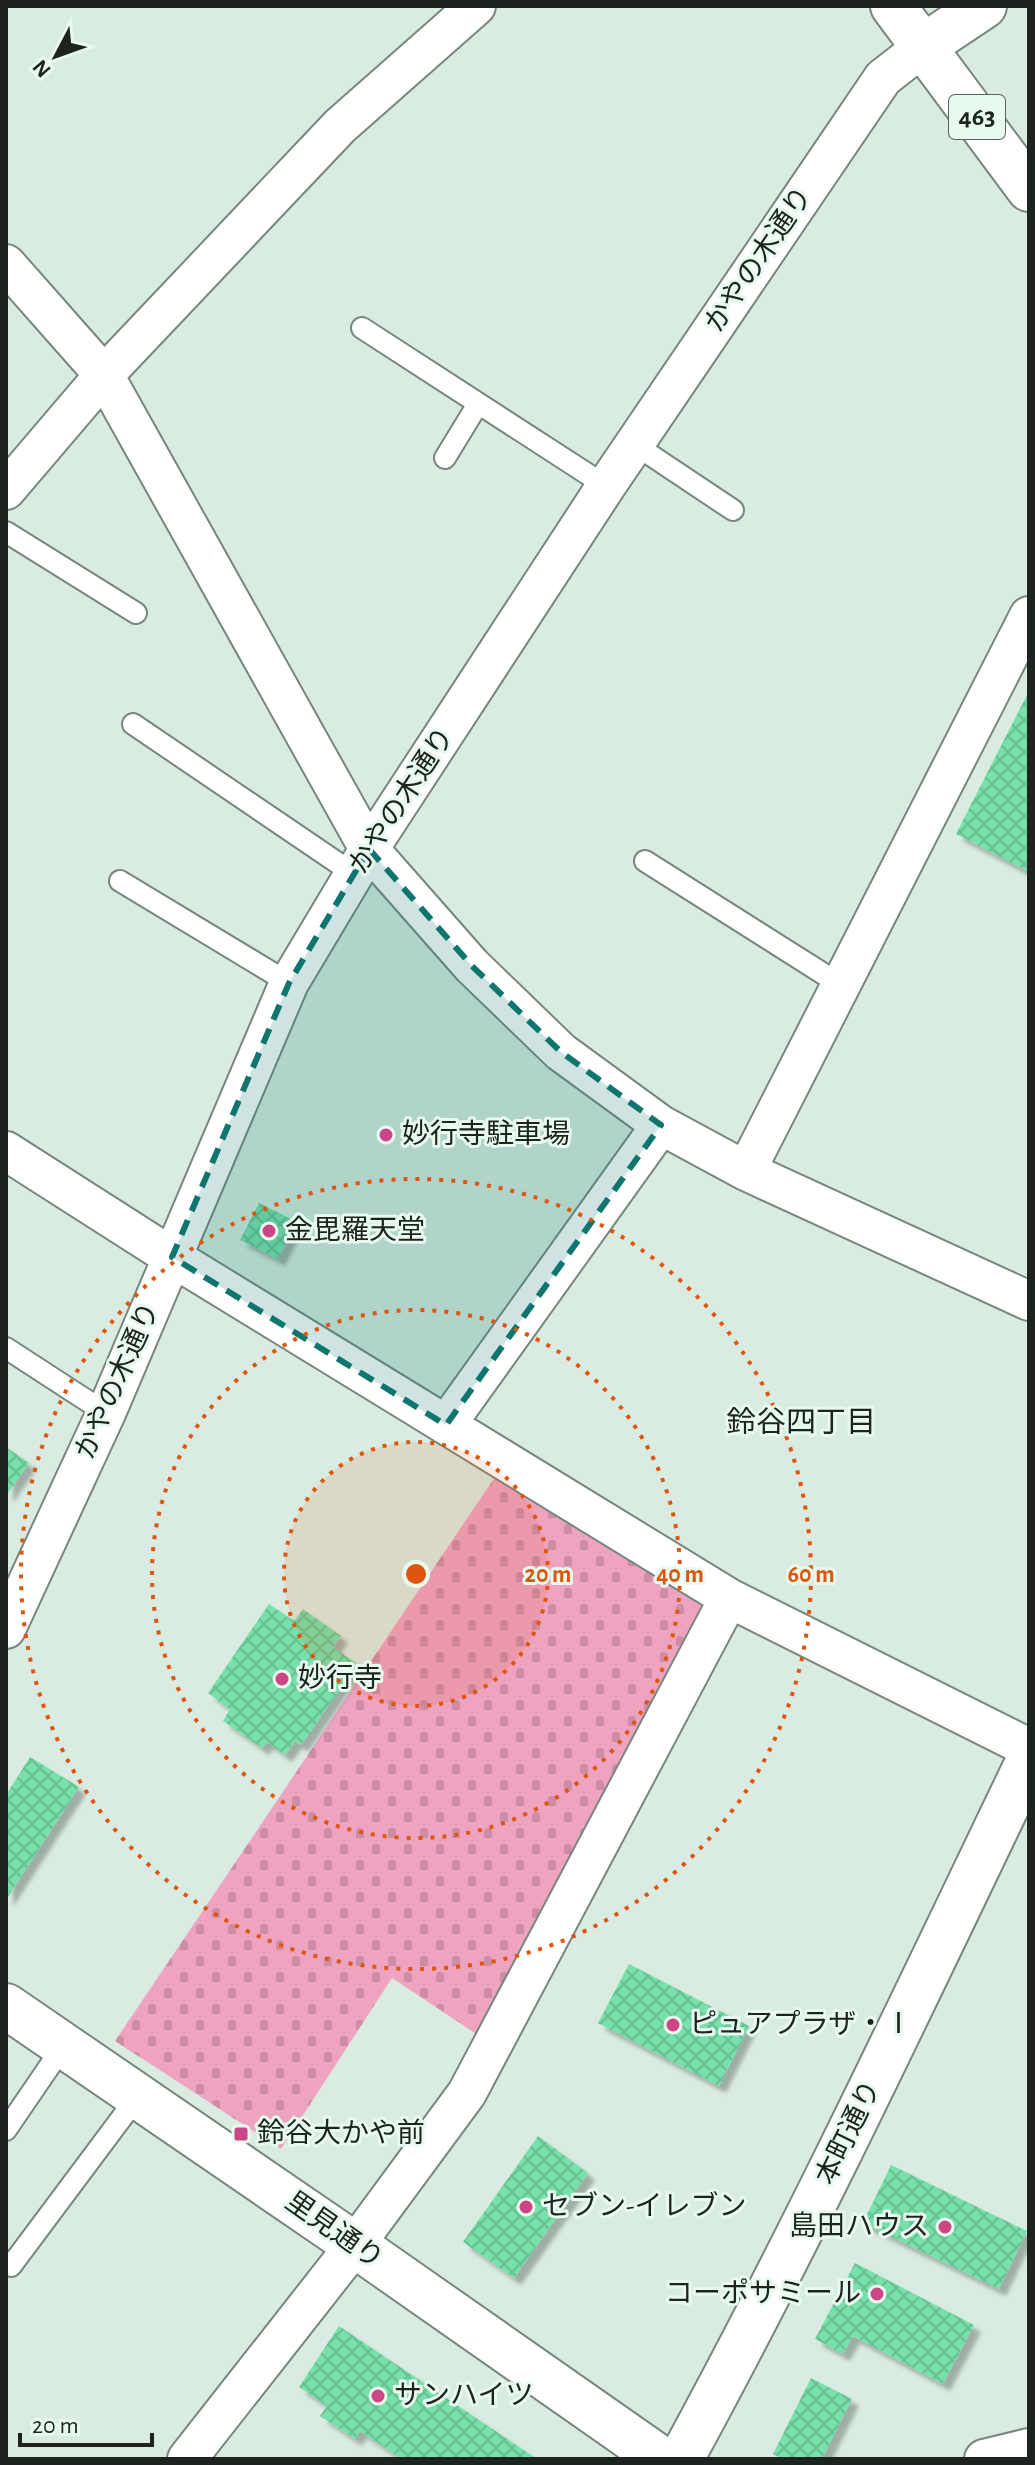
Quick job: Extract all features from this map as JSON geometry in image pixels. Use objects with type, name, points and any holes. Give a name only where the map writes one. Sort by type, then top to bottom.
[{"type":"main road","name":"463","points":[[893,6],[1029,189]]},
{"type":"main road","points":[[924,46],[984,6]]},
{"type":"main road","name":"本町通り","points":[[681,2459],[745,2342],[831,2172],[1029,1760]]},
{"type":"main road","name":"里見通り","points":[[6,2006],[661,2459]]},
{"type":"street","points":[[6,490],[104,375],[340,126],[476,6]]},
{"type":"street","name":"かやの木通り","points":[[6,1629],[106,1413],[289,983],[362,862],[634,444],[883,78],[924,46]]},
{"type":"street","points":[[6,264],[104,375],[362,862],[561,1052],[661,1125],[746,1171],[1029,1301]]},
{"type":"street","points":[[746,1171],[1029,616]]},
{"type":"street","points":[[446,1425],[661,1125]]},
{"type":"street","points":[[6,1151],[172,1257],[729,1598],[1029,1748]]},
{"type":"street","points":[[187,2459],[355,2245],[467,2093],[729,1598]]},
{"type":"street","points":[[984,2459],[1029,2448]]},
{"type":"lane","points":[[362,328],[606,486]]},
{"type":"lane","points":[[445,458],[478,404]]},
{"type":"lane","points":[[634,444],[733,510]]},
{"type":"lane","points":[[6,532],[136,613]]},
{"type":"lane","points":[[133,724],[362,862]]},
{"type":"lane","points":[[645,861],[841,985]]},
{"type":"lane","points":[[120,881],[289,983]]},
{"type":"lane","points":[[6,1348],[106,1413]]},
{"type":"lane","points":[[6,2130],[64,2045]]},
{"type":"lane","points":[[6,2262],[11,2266],[138,2096]]},
{"type":"highlighted area","points":[[369,849],[472,966],[561,1052],[661,1125],[446,1425],[172,1257],[289,983]]},
{"type":"green space","points":[[499,1471],[714,1610],[481,2037],[392,1978],[281,2149],[115,2041]]},
{"type":"building","points":[[1029,691],[1029,872],[956,834]]},
{"type":"building","name":"金毘羅天堂","points":[[259,1203],[297,1222],[278,1259],[240,1240]]},
{"type":"building","points":[[6,1447],[29,1463],[6,1496]]},
{"type":"building","name":"妙行寺","points":[[269,1604],[294,1621],[303,1609],[341,1636],[333,1647],[357,1664],[301,1745],[295,1741],[285,1755],[267,1742],[262,1748],[223,1721],[230,1709],[208,1693]]},
{"type":"building","points":[[30,1757],[79,1787],[6,1900],[6,1795]]},
{"type":"building","name":"ピュアプラザ・Ⅰ","points":[[629,1964],[749,2026],[719,2086],[598,2023]]},
{"type":"building","name":"セブン-イレブン","points":[[538,2136],[588,2173],[514,2278],[463,2242]]},
{"type":"building","name":"島田ハウス","points":[[891,2165],[1027,2231],[999,2289],[863,2223]]},
{"type":"building","name":"コーポサミール","points":[[855,2263],[974,2325],[943,2384],[853,2336],[843,2354],[815,2339]]},
{"type":"building","name":"サンハイツ","points":[[339,2326],[537,2459],[402,2459],[360,2431],[355,2439],[320,2416],[327,2406],[299,2387]]},
{"type":"building","points":[[811,2378],[852,2399],[822,2459],[782,2459],[773,2454]]},
{"type":"place","name":"妙行寺駐車場","points":[[386,1135]]},
{"type":"place","name":"金毘羅天堂","points":[[269,1231]]},
{"type":"place","name":"妙行寺","points":[[282,1679]]},
{"type":"place","name":"ピュアプラザ・Ⅰ","points":[[673,2025]]},
{"type":"place","name":"鈴谷大かや前","points":[[241,2134]]},
{"type":"place","name":"セブン-イレブン","points":[[526,2207]]},
{"type":"place","name":"島田ハウス","points":[[945,2227]]},
{"type":"place","name":"コーポサミール","points":[[877,2294]]},
{"type":"place","name":"サンハイツ","points":[[378,2396]]},
{"type":"district","name":"鈴谷四丁目","points":[[801,1423]]}]
